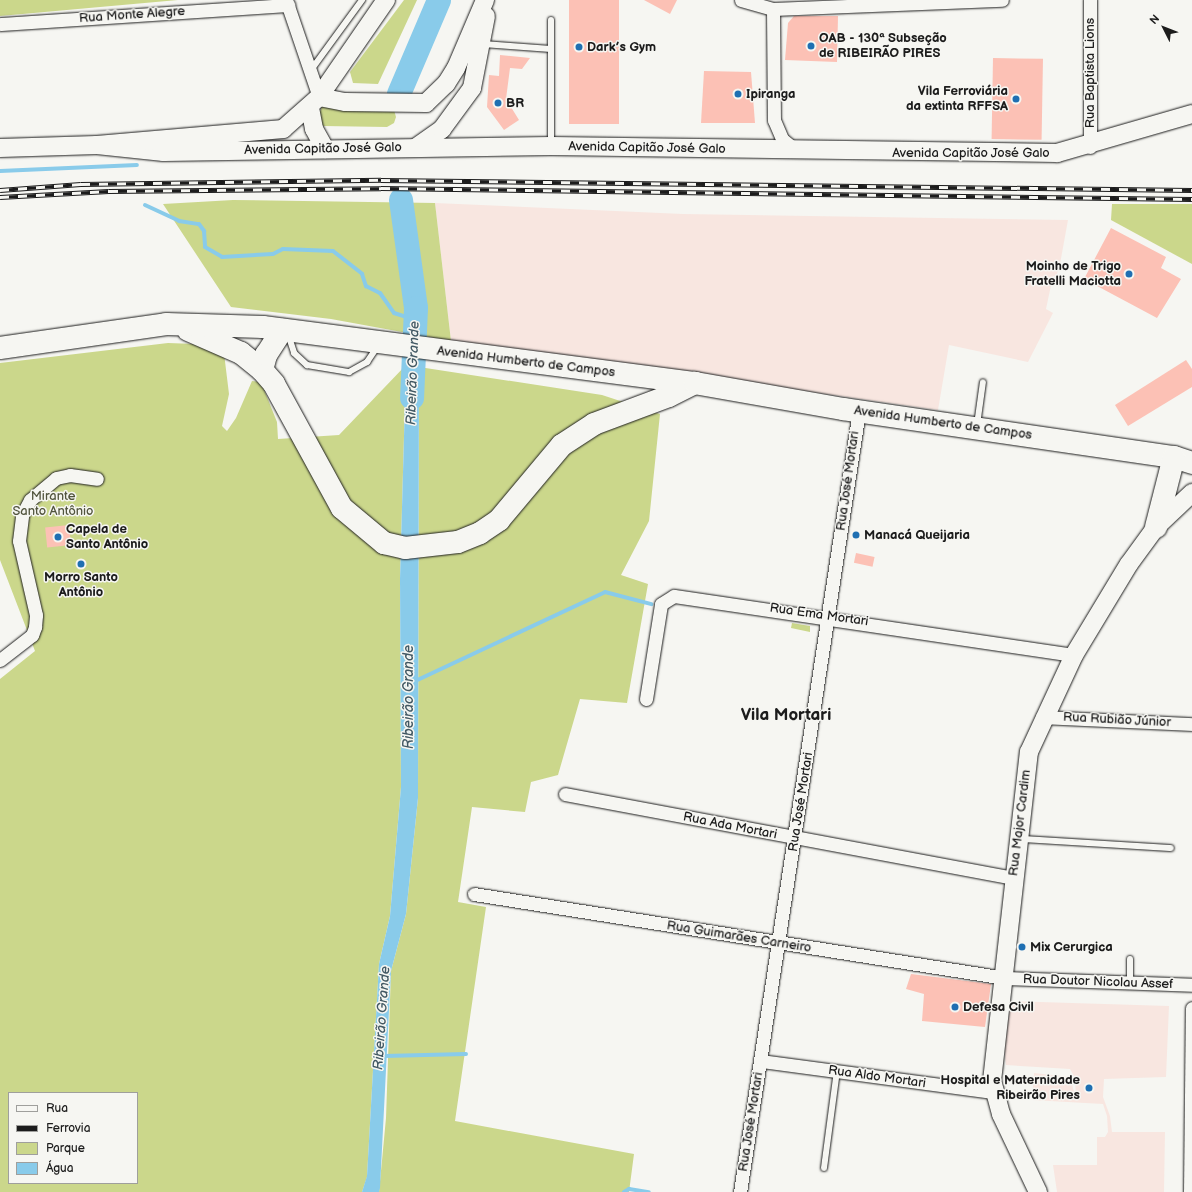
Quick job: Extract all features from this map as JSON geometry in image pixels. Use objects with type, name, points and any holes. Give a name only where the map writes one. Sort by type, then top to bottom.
[{"type":"highway","name":"Avenida Humberto de Campos","points":[[166,324],[208,336],[241,353],[262,370],[274,384],[334,498],[353,521],[384,543],[426,547],[458,542],[499,520],[541,465],[562,445],[594,424],[670,396],[695,383]]},
{"type":"highway","name":"Avenida Humberto de Campos","points":[[0,348],[166,324],[284,330],[389,345],[695,383],[859,411],[1183,460]]},
{"type":"highway","points":[[262,370],[266,355],[284,330]]},
{"type":"highway","points":[[1156,527],[1183,460]]},
{"type":"main road","name":"Avenida Capitão José Galo","points":[[0,148],[97,145],[164,137],[270,132],[294,123],[314,103],[386,0]]},
{"type":"main road","points":[[325,149],[314,130],[314,103],[426,103],[446,84],[485,0]]},
{"type":"main road","points":[[415,148],[442,129],[459,110],[472,88],[482,44],[488,0]]},
{"type":"main road","points":[[329,82],[345,102]]},
{"type":"main road","name":"Avenida Capitão José Galo","points":[[97,145],[164,152],[551,146],[1043,154],[1090,147],[1192,114]]},
{"type":"main road","name":"Rua Major Cardim","points":[[1038,1192],[994,1092],[993,1072],[1005,978],[1013,878],[1026,764],[1042,717],[1074,655],[1156,527],[1192,493]]},
{"type":"street","points":[[741,0],[773,9],[843,2],[1002,0]]},
{"type":"street","name":"Rua Baptista Lions","points":[[1090,0],[1090,147]]},
{"type":"street","points":[[287,2],[311,70],[314,103]]},
{"type":"street","name":"Rua Monte Alegre","points":[[0,24],[287,2]]},
{"type":"street","points":[[773,9],[774,120],[782,138],[797,151]]},
{"type":"street","name":"Rua José Mortari","points":[[740,1192],[778,944],[796,838],[859,411]]},
{"type":"street","points":[[0,660],[32,635],[35,627],[36,615],[19,541],[22,515],[30,500],[56,478],[70,475],[97,479]]},
{"type":"street","name":"Rua Ema Mortari","points":[[646,699],[661,604],[669,597],[828,616],[1074,655]]},
{"type":"street","name":"Rua Rubião Júnior","points":[[1042,717],[1192,724]]},
{"type":"street","name":"Rua Ada Mortari","points":[[565,794],[1013,878]]},
{"type":"street","name":"Rua Guimarães Carneiro","points":[[474,894],[778,944],[1005,978]]},
{"type":"street","name":"Rua Doutor Nicolau Assef","points":[[1005,978],[1192,985]]},
{"type":"street","points":[[1190,1192],[1192,1008]]},
{"type":"street","name":"Rua Aldo Mortari","points":[[760,1061],[994,1092]]},
{"type":"lane","points":[[311,70],[362,0]]},
{"type":"lane","points":[[551,20],[551,146]]},
{"type":"lane","points":[[482,44],[551,50]]},
{"type":"lane","points":[[284,330],[294,353],[308,365],[349,372],[367,362],[389,345]]},
{"type":"lane","points":[[976,429],[983,382]]},
{"type":"lane","points":[[1018,838],[1171,848]]},
{"type":"lane","points":[[1130,959],[1130,983]]},
{"type":"lane","points":[[824,1168],[837,1071]]},
{"type":"shaded area","points":[[435,203],[683,214],[1068,220],[1060,264],[1056,277],[1053,276],[1046,309],[1053,313],[1028,362],[949,345],[938,410],[451,341]]},
{"type":"shaded area","name":"Hospital e Maternidade Ribeirão Pires","points":[[1011,1001],[1169,1006],[1166,1077],[1104,1079],[1103,1097],[1110,1116],[1112,1132],[1165,1132],[1164,1192],[1057,1192],[1053,1165],[1097,1165],[1097,1137],[1105,1137],[1108,1132],[1107,1116],[1103,1104],[1032,1100],[1034,1073],[1070,1077],[1076,1099],[1075,1078],[1070,1069],[1006,1065],[1004,1047]]},
{"type":"green space","points":[[0,0],[178,0],[0,16]]},
{"type":"green space","points":[[404,0],[417,0],[378,84],[353,83],[350,72]]},
{"type":"green space","points":[[323,104],[394,110],[396,117],[394,123],[387,127],[323,126],[316,122]]},
{"type":"green space","points":[[233,200],[435,203],[451,341],[331,319],[231,307],[163,204]]},
{"type":"green space","points":[[1112,204],[1192,204],[1192,264],[1111,220]]},
{"type":"green space","name":"Mirante Santo Antônio","points":[[168,343],[223,345],[229,394],[222,426],[227,431],[236,418],[252,381],[261,382],[277,422],[278,439],[339,435],[406,365],[400,579],[401,787],[390,916],[379,964],[367,1177],[362,1192],[0,1192],[0,679],[35,651],[0,560],[0,363]]},
{"type":"green space","points":[[419,367],[602,395],[660,414],[649,521],[621,575],[648,584],[627,703],[580,699],[558,775],[531,782],[525,812],[472,807],[458,902],[486,907],[455,1121],[634,1154],[629,1192],[379,1192],[386,1118],[391,971],[406,914],[418,798]]},
{"type":"green space","points":[[792,623],[810,626],[810,632],[791,628]]},
{"type":"water","points":[[406,365],[419,367],[418,798],[406,914],[391,971],[380,1188],[379,1192],[362,1192],[367,1176],[379,964],[390,916],[401,787],[400,579]]},
{"type":"building","points":[[569,0],[619,0],[619,124],[569,124]]},
{"type":"building","points":[[644,0],[677,0],[670,14]]},
{"type":"building","name":"OAB - 130ª Subseção de RIBEIRÃO PIRES","points":[[794,16],[838,16],[837,62],[785,60],[788,23]]},
{"type":"building","name":"BR","points":[[500,55],[530,58],[522,69],[510,68],[506,99],[519,120],[504,130],[487,107],[489,75],[499,76]]},
{"type":"building","name":"Vila Ferroviária da extinta RFFSA","points":[[993,58],[1043,59],[1042,140],[992,139]]},
{"type":"building","name":"Ipiranga","points":[[704,71],[751,72],[755,123],[701,123]]},
{"type":"building","name":"Moinho de Trigo Fratelli Maciotta","points":[[1111,228],[1166,257],[1161,268],[1181,279],[1157,318],[1084,279]]},
{"type":"building","points":[[1186,360],[1192,369],[1192,387],[1128,426],[1115,405]]},
{"type":"building","name":"Capela de Santo Antônio","points":[[69,525],[71,545],[47,547],[45,528]]},
{"type":"building","points":[[856,553],[875,557],[873,567],[854,563]]},
{"type":"building","name":"Defesa Civil","points":[[911,974],[991,984],[985,1027],[922,1021],[924,994],[906,989]]},
{"type":"waterway","name":"Ribeirão Grande","points":[[399,94],[439,0]]},
{"type":"waterway","points":[[0,171],[137,165]]},
{"type":"waterway","name":"Ribeirão Grande","points":[[401,200],[416,308],[412,398]]},
{"type":"waterway","points":[[145,205],[179,221],[199,224],[204,231],[205,247],[222,257],[273,254],[283,249],[333,251],[362,274],[366,286],[380,293],[394,313],[409,318],[415,326]]},
{"type":"waterway","points":[[411,683],[605,592],[651,604]]},
{"type":"waterway","points":[[384,1056],[466,1054]]},
{"type":"waterway","points":[[624,1192],[629,1189],[649,1192]]},
{"type":"railway","points":[[0,190],[81,184],[381,180],[1192,190]]},
{"type":"railway","points":[[0,197],[109,191],[381,188],[1192,199]]},
{"type":"place","name":"OAB - 130ª Subseção de RIBEIRÃO PIRES","points":[[811,46]]},
{"type":"place","name":"Dark’s Gym","points":[[579,47]]},
{"type":"place","name":"Ipiranga","points":[[738,94]]},
{"type":"place","name":"Vila Ferroviária da extinta RFFSA","points":[[1016,99]]},
{"type":"place","name":"BR","points":[[498,103]]},
{"type":"place","name":"Moinho de Trigo Fratelli Maciotta","points":[[1129,274]]},
{"type":"place","name":"Manacá Queijaria","points":[[856,535]]},
{"type":"place","name":"Capela de Santo Antônio","points":[[58,537]]},
{"type":"place","name":"Morro Santo Antônio","points":[[81,564]]},
{"type":"place","name":"Mix Cerurgica","points":[[1022,947]]},
{"type":"place","name":"Defesa Civil","points":[[955,1007]]},
{"type":"place","name":"Hospital e Maternidade Ribeirão Pires","points":[[1089,1088]]},
{"type":"district","name":"Vila Mortari","points":[[786,716]]}]
